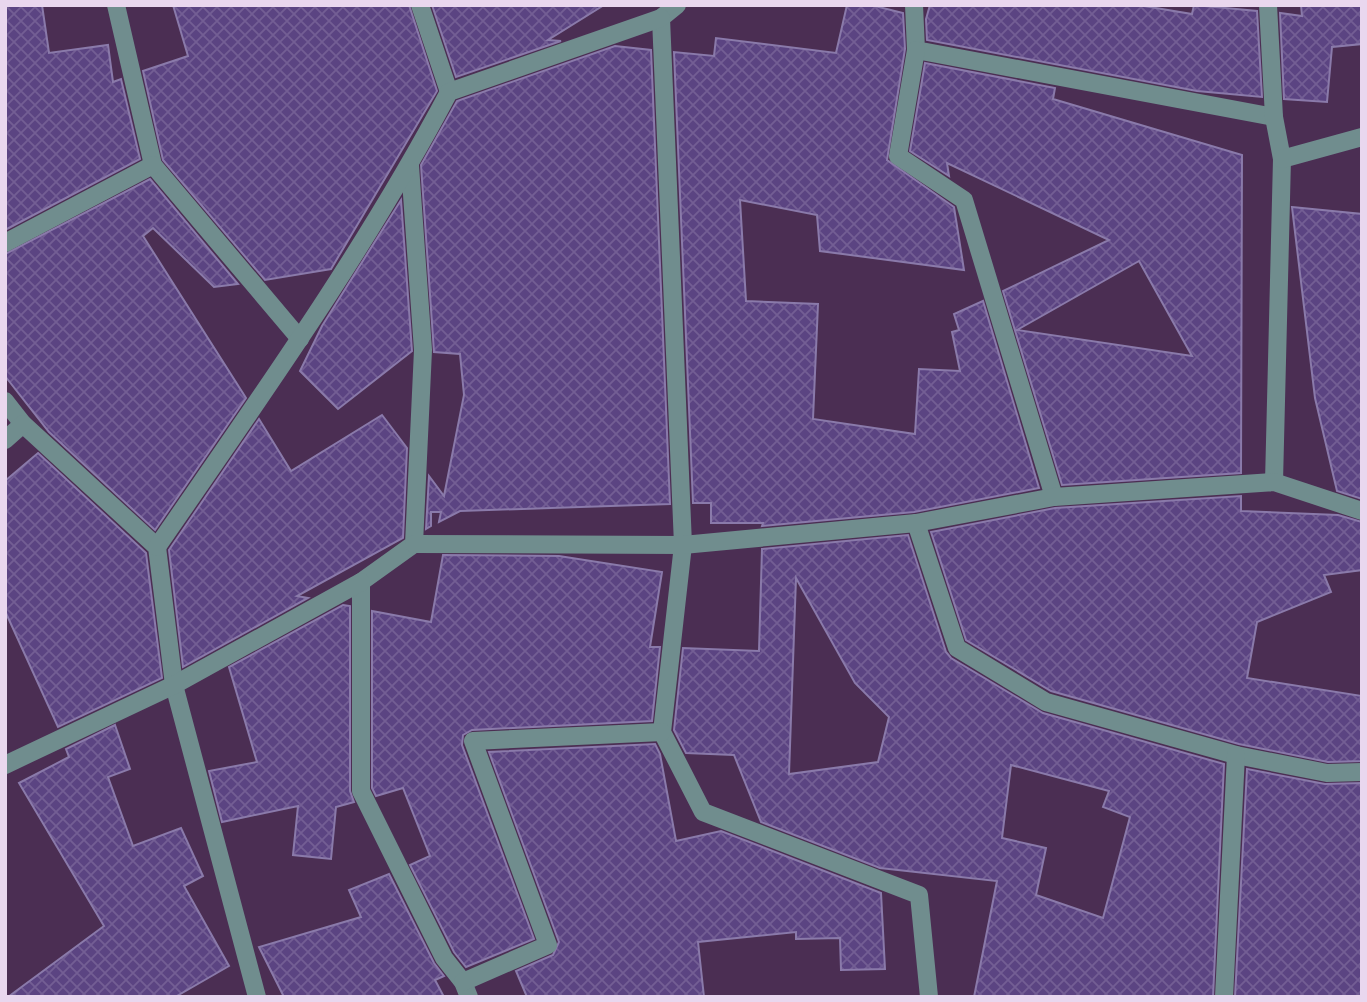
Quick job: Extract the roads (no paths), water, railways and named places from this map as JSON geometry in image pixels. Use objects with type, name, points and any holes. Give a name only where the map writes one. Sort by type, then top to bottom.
[{"type":"street","points":[[116,5],[153,165],[300,338]]},
{"type":"street","points":[[420,5],[449,92]]},
{"type":"street","points":[[157,547],[300,338],[410,166],[449,92],[662,18],[677,5]]},
{"type":"street","points":[[914,5],[916,50],[898,156],[964,200],[1054,497]]},
{"type":"street","points":[[1268,5],[1273,117],[1282,159],[1274,482]]},
{"type":"street","points":[[662,18],[683,545],[662,732],[703,812],[919,895],[929,997]]},
{"type":"street","points":[[916,50],[1273,117]]},
{"type":"street","points":[[1282,159],[1362,137]]},
{"type":"street","points":[[5,243],[153,165]]},
{"type":"street","points":[[410,166],[424,350],[414,544]]},
{"type":"street","points":[[5,401],[23,424],[157,547],[174,685],[257,997]]},
{"type":"street","points":[[5,440],[23,424]]},
{"type":"street","points":[[5,765],[174,685],[360,582],[414,544],[683,545],[916,523],[1054,497],[1274,482],[1362,511]]},
{"type":"street","points":[[916,523],[957,648],[1046,702],[1236,755],[1327,774],[1362,772]]},
{"type":"street","points":[[360,582],[361,791],[444,958],[466,989],[548,945],[473,741],[662,732]]},
{"type":"street","points":[[1224,997],[1236,755]]}]
